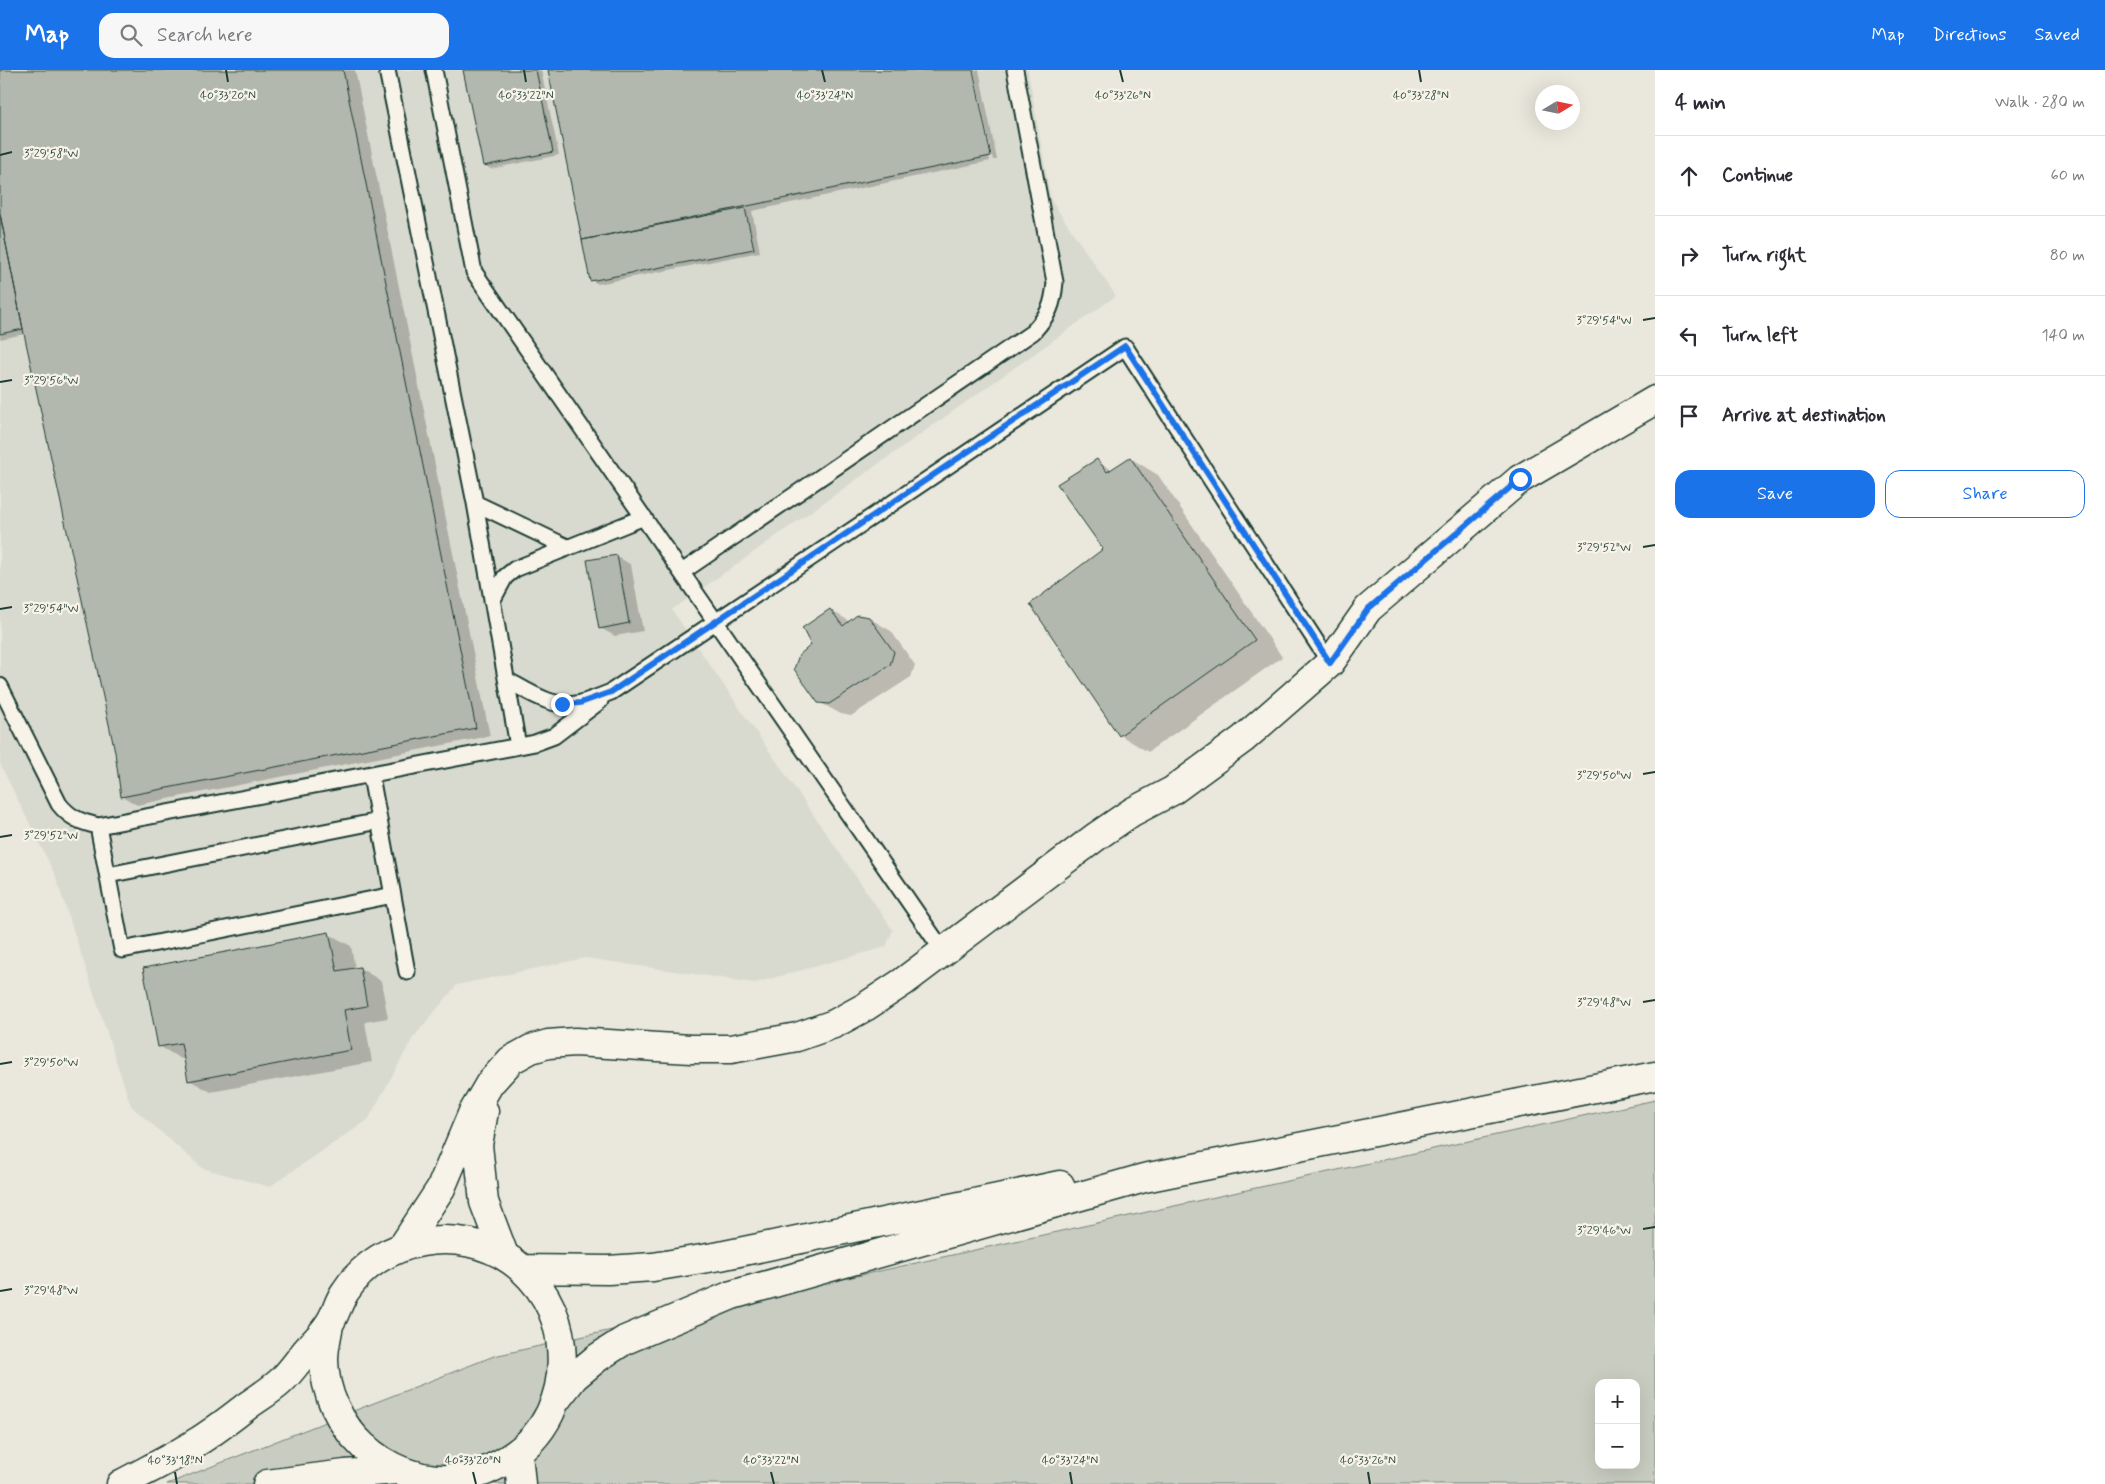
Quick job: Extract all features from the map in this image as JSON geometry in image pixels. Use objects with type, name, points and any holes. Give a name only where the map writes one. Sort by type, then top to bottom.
[{"type":"main road","points":[[403,1246],[441,1188],[473,1112],[490,1083],[511,1060],[530,1049],[548,1044],[575,1042],[691,1049],[731,1049],[797,1036],[834,1024],[865,1007],[943,952],[1096,836],[1132,812],[1172,791],[1243,739],[1330,663],[1368,609],[1520,479],[1655,400]]},
{"type":"main road","points":[[556,1400],[574,1377],[618,1344],[732,1295],[1144,1178],[1655,1076]]},
{"type":"main road","points":[[267,1484],[345,1474],[451,1479],[486,1472],[518,1454],[535,1438],[548,1420],[556,1400],[562,1375],[560,1334],[546,1296],[513,1262],[484,1202],[478,1145],[490,1083]]},
{"type":"main road","points":[[121,1484],[197,1442],[281,1382],[329,1324],[345,1291],[370,1264],[403,1246],[437,1239],[471,1242],[513,1262],[608,1270],[653,1267],[720,1256],[1054,1186],[1144,1178]]},
{"type":"main road","points":[[329,1324],[324,1359],[329,1394],[344,1425],[367,1451],[413,1476]]},
{"type":"main road","points":[[518,1454],[521,1484]]},
{"type":"lane","points":[[387,70],[474,503],[518,746]]},
{"type":"lane","points":[[434,70],[474,272],[943,952]]},
{"type":"lane","points":[[682,572],[1033,332],[1048,316],[1054,300],[1055,282],[1015,70]]},
{"type":"lane","points":[[0,686],[59,804],[68,816],[98,826],[371,776],[535,743],[554,736],[611,692],[714,621],[1125,346],[1330,663]]},
{"type":"lane","points":[[474,503],[567,547]]},
{"type":"lane","points":[[492,601],[505,577],[515,569],[644,517]]},
{"type":"lane","points":[[507,680],[540,698],[562,704],[580,703],[611,692]]},
{"type":"lane","points":[[371,776],[407,972]]},
{"type":"lane","points":[[108,875],[379,821]]},
{"type":"lane","points":[[98,826],[122,950],[393,895]]},
{"type":"shaded area","points":[[0,70],[1028,70],[1051,200],[1116,296],[672,610],[893,930],[886,947],[755,983],[585,958],[457,985],[413,1038],[368,1120],[269,1187],[202,1168],[131,1106],[55,875],[0,764]]},
{"type":"shaded area","points":[[1655,1100],[1655,1484],[167,1484],[494,1356]]},
{"type":"building","points":[[0,70],[343,70],[476,728],[121,797],[115,752],[23,329],[0,214]]},
{"type":"building","points":[[463,70],[536,70],[553,152],[483,166]]},
{"type":"building","points":[[548,70],[973,70],[991,156],[582,240]]},
{"type":"building","points":[[745,208],[754,249],[590,281],[582,240]]},
{"type":"building","points":[[0,214],[23,329],[0,334]]},
{"type":"building","points":[[1130,457],[1255,640],[1119,736],[1030,604],[1103,549],[1057,484],[1097,459],[1107,472]]},
{"type":"building","points":[[617,555],[629,623],[599,629],[587,560]]},
{"type":"building","points":[[830,609],[843,626],[857,615],[869,617],[894,652],[890,665],[829,704],[818,703],[794,669],[799,655],[811,645],[802,628]]},
{"type":"building","points":[[329,932],[337,971],[360,967],[367,1006],[344,1010],[351,1050],[188,1081],[181,1043],[158,1047],[143,968]]},
{"type":"route","points":[[562,704],[580,703],[611,692],[1125,346],[1330,663],[1368,609],[1520,479]]}]
